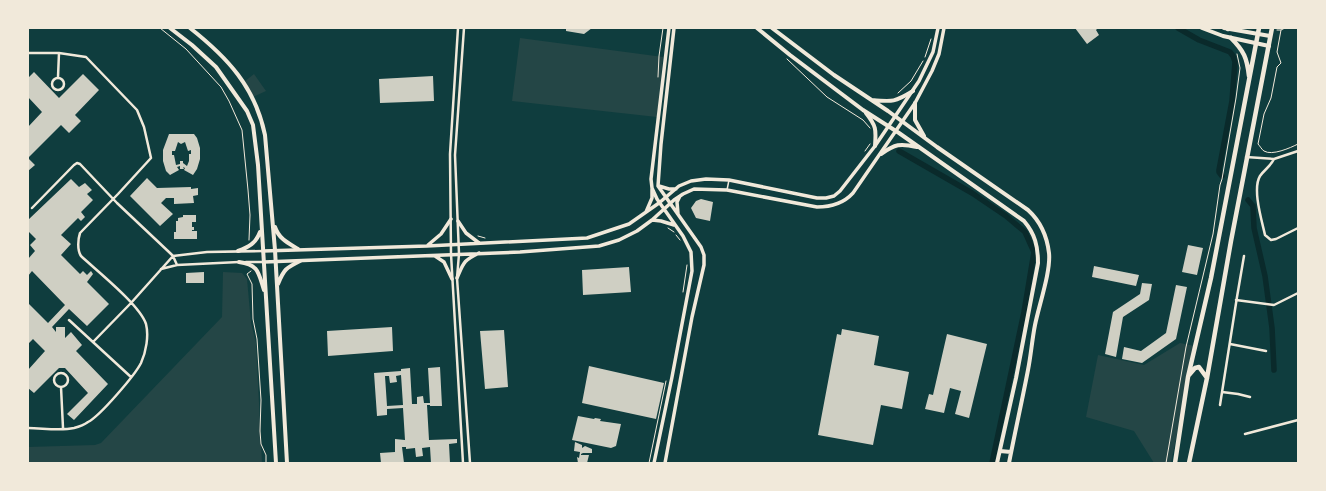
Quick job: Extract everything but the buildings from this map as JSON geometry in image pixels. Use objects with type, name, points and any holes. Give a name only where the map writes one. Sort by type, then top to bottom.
[{"type":"highway","points":[[1175,463],[1188,377],[1211,278],[1260,28]]},
{"type":"highway","points":[[1189,463],[1208,378],[1246,157],[1272,28]]},
{"type":"highway","points":[[1232,38],[1242,49],[1247,62],[1249,81]]},
{"type":"highway","points":[[1188,377],[1195,368],[1199,367],[1208,378]]},
{"type":"main road","points":[[170,28],[192,45],[216,67],[247,111],[253,125],[256,143],[276,463]]},
{"type":"main road","points":[[190,28],[222,57],[244,83],[253,97],[262,120],[265,135],[276,261],[287,463]]},
{"type":"main road","points":[[757,28],[784,51],[863,110],[920,147],[1024,221],[1035,236],[1038,248],[1038,263],[1016,378],[997,463]]},
{"type":"main road","points":[[772,28],[834,75],[1028,210],[1036,217],[1040,224],[1046,238],[1049,254],[1048,266],[1035,325],[1026,380],[1009,463]]},
{"type":"main road","points":[[1202,28],[1210,32],[1232,38],[1269,46]]},
{"type":"main road","points":[[1228,28],[1258,35],[1270,36]]},
{"type":"main road","points":[[869,99],[887,102],[894,101],[913,91]]},
{"type":"main road","points":[[915,103],[915,120],[925,138]]},
{"type":"main road","points":[[863,110],[874,124],[876,130],[875,146]]},
{"type":"main road","points":[[881,154],[897,144],[907,144],[920,147]]},
{"type":"main road","points":[[273,221],[277,232],[283,240],[298,249]]},
{"type":"main road","points":[[238,251],[252,245],[258,238],[261,229]]},
{"type":"main road","points":[[277,286],[283,271],[300,261]]},
{"type":"main road","points":[[239,262],[250,264],[256,269],[266,296]]},
{"type":"main road","points":[[1016,378],[1026,380]]},
{"type":"main road","points":[[1000,451],[1011,452]]},
{"type":"street","points":[[458,28],[450,154],[451,254],[463,463]]},
{"type":"street","points":[[464,28],[456,140],[459,244],[457,278],[470,463]]},
{"type":"street","points":[[646,213],[651,200],[652,172],[669,28]]},
{"type":"street","points":[[665,463],[692,317],[704,265],[702,247],[658,186],[661,144],[674,28]]},
{"type":"street","points":[[93,342],[131,303],[173,256],[207,252],[427,246],[587,238],[629,224],[646,213],[676,188],[692,181],[706,179],[729,180],[817,198],[834,196],[840,191],[875,146],[913,91],[933,52],[938,28]]},
{"type":"street","points":[[161,269],[177,264],[300,261],[520,252],[600,246],[619,240],[637,231],[664,210],[670,203],[694,189],[727,190],[817,207],[829,207],[848,198],[881,154],[895,130],[915,103],[939,54],[944,28]]},
{"type":"street","points":[[28,53],[59,53],[86,57],[137,110],[144,127],[150,158],[80,233],[79,238],[79,253],[131,303],[142,316],[146,325],[147,335],[144,353],[140,364],[131,377],[101,412],[88,422],[74,428],[28,428]]},
{"type":"street","points":[[58,77],[64,82],[63,88],[58,90],[53,88],[52,82],[58,77],[59,53]]},
{"type":"street","points":[[1246,157],[1274,160],[1298,151]]},
{"type":"street","points":[[1274,160],[1271,166],[1261,174],[1256,186],[1265,235],[1271,240],[1276,239],[1298,228]]},
{"type":"street","points":[[32,208],[74,165],[77,163],[80,164],[113,199],[173,256],[177,264]]},
{"type":"street","points":[[658,186],[665,188],[676,188]]},
{"type":"street","points":[[652,188],[659,203],[683,236],[691,252],[692,271],[654,463]]},
{"type":"street","points":[[679,215],[677,204],[680,196]]},
{"type":"street","points":[[427,246],[442,234],[451,219]]},
{"type":"street","points":[[652,220],[675,225]]},
{"type":"street","points":[[458,221],[466,233],[480,243]]},
{"type":"street","points":[[457,278],[466,261],[480,253]]},
{"type":"street","points":[[434,255],[444,262],[452,279]]},
{"type":"street","points":[[1220,405],[1244,256]]},
{"type":"street","points":[[1236,300],[1274,305],[1298,293]]},
{"type":"street","points":[[69,320],[131,377]]},
{"type":"street","points":[[1230,344],[1266,351]]},
{"type":"street","points":[[61,374],[66,376],[68,379],[66,385],[61,387],[54,382],[56,376],[61,374]]},
{"type":"street","points":[[61,387],[63,428]]},
{"type":"street","points":[[1222,392],[1250,397]]},
{"type":"street","points":[[1245,434],[1298,420]]},
{"type":"lane","points":[[727,190],[729,180]]},
{"type":"path","points":[[160,28],[186,49],[221,87],[232,106],[242,130],[250,215],[249,240]]},
{"type":"path","points":[[658,78],[663,28]]},
{"type":"path","points":[[1285,28],[1281,30],[1277,52],[1281,63],[1277,67],[1271,98],[1264,114],[1258,144],[1263,151],[1268,153],[1281,151],[1298,144]]},
{"type":"path","points":[[894,101],[893,97],[911,81],[925,58],[932,35]]},
{"type":"path","points":[[1166,463],[1186,347],[1212,237],[1222,179],[1239,75],[1239,63],[1236,54]]},
{"type":"path","points":[[787,59],[827,97],[863,120],[872,132]]},
{"type":"path","points":[[868,126],[874,124]]},
{"type":"path","points":[[865,151],[872,142]]},
{"type":"path","points":[[665,226],[674,232],[682,244]]},
{"type":"path","points":[[477,236],[487,239]]},
{"type":"path","points":[[682,298],[687,260]]},
{"type":"path","points":[[247,274],[252,284],[261,400],[261,444],[266,455],[266,463]]},
{"type":"path","points":[[649,463],[667,376]]},
{"type":"shaded area","points":[[520,38],[663,57],[657,117],[512,101]]},
{"type":"shaded area","points":[[254,74],[266,91],[253,97],[244,82]]},
{"type":"shaded area","points":[[223,272],[242,273],[247,279],[251,323],[256,343],[262,463],[28,463],[28,447],[95,445],[101,443],[222,317]]},
{"type":"shaded area","points":[[1180,343],[1195,346],[1171,463],[1154,463],[1134,431],[1086,417],[1098,355],[1144,365]]},
{"type":"waterway","points":[[1178,28],[1199,40],[1230,52],[1235,62],[1232,101],[1219,170],[1222,176]]},
{"type":"waterway","points":[[899,151],[972,193],[1006,216],[1025,232],[1034,252],[1024,312],[992,463]]},
{"type":"waterway","points":[[1248,200],[1253,206],[1254,228],[1265,276],[1272,328],[1274,370]]}]
